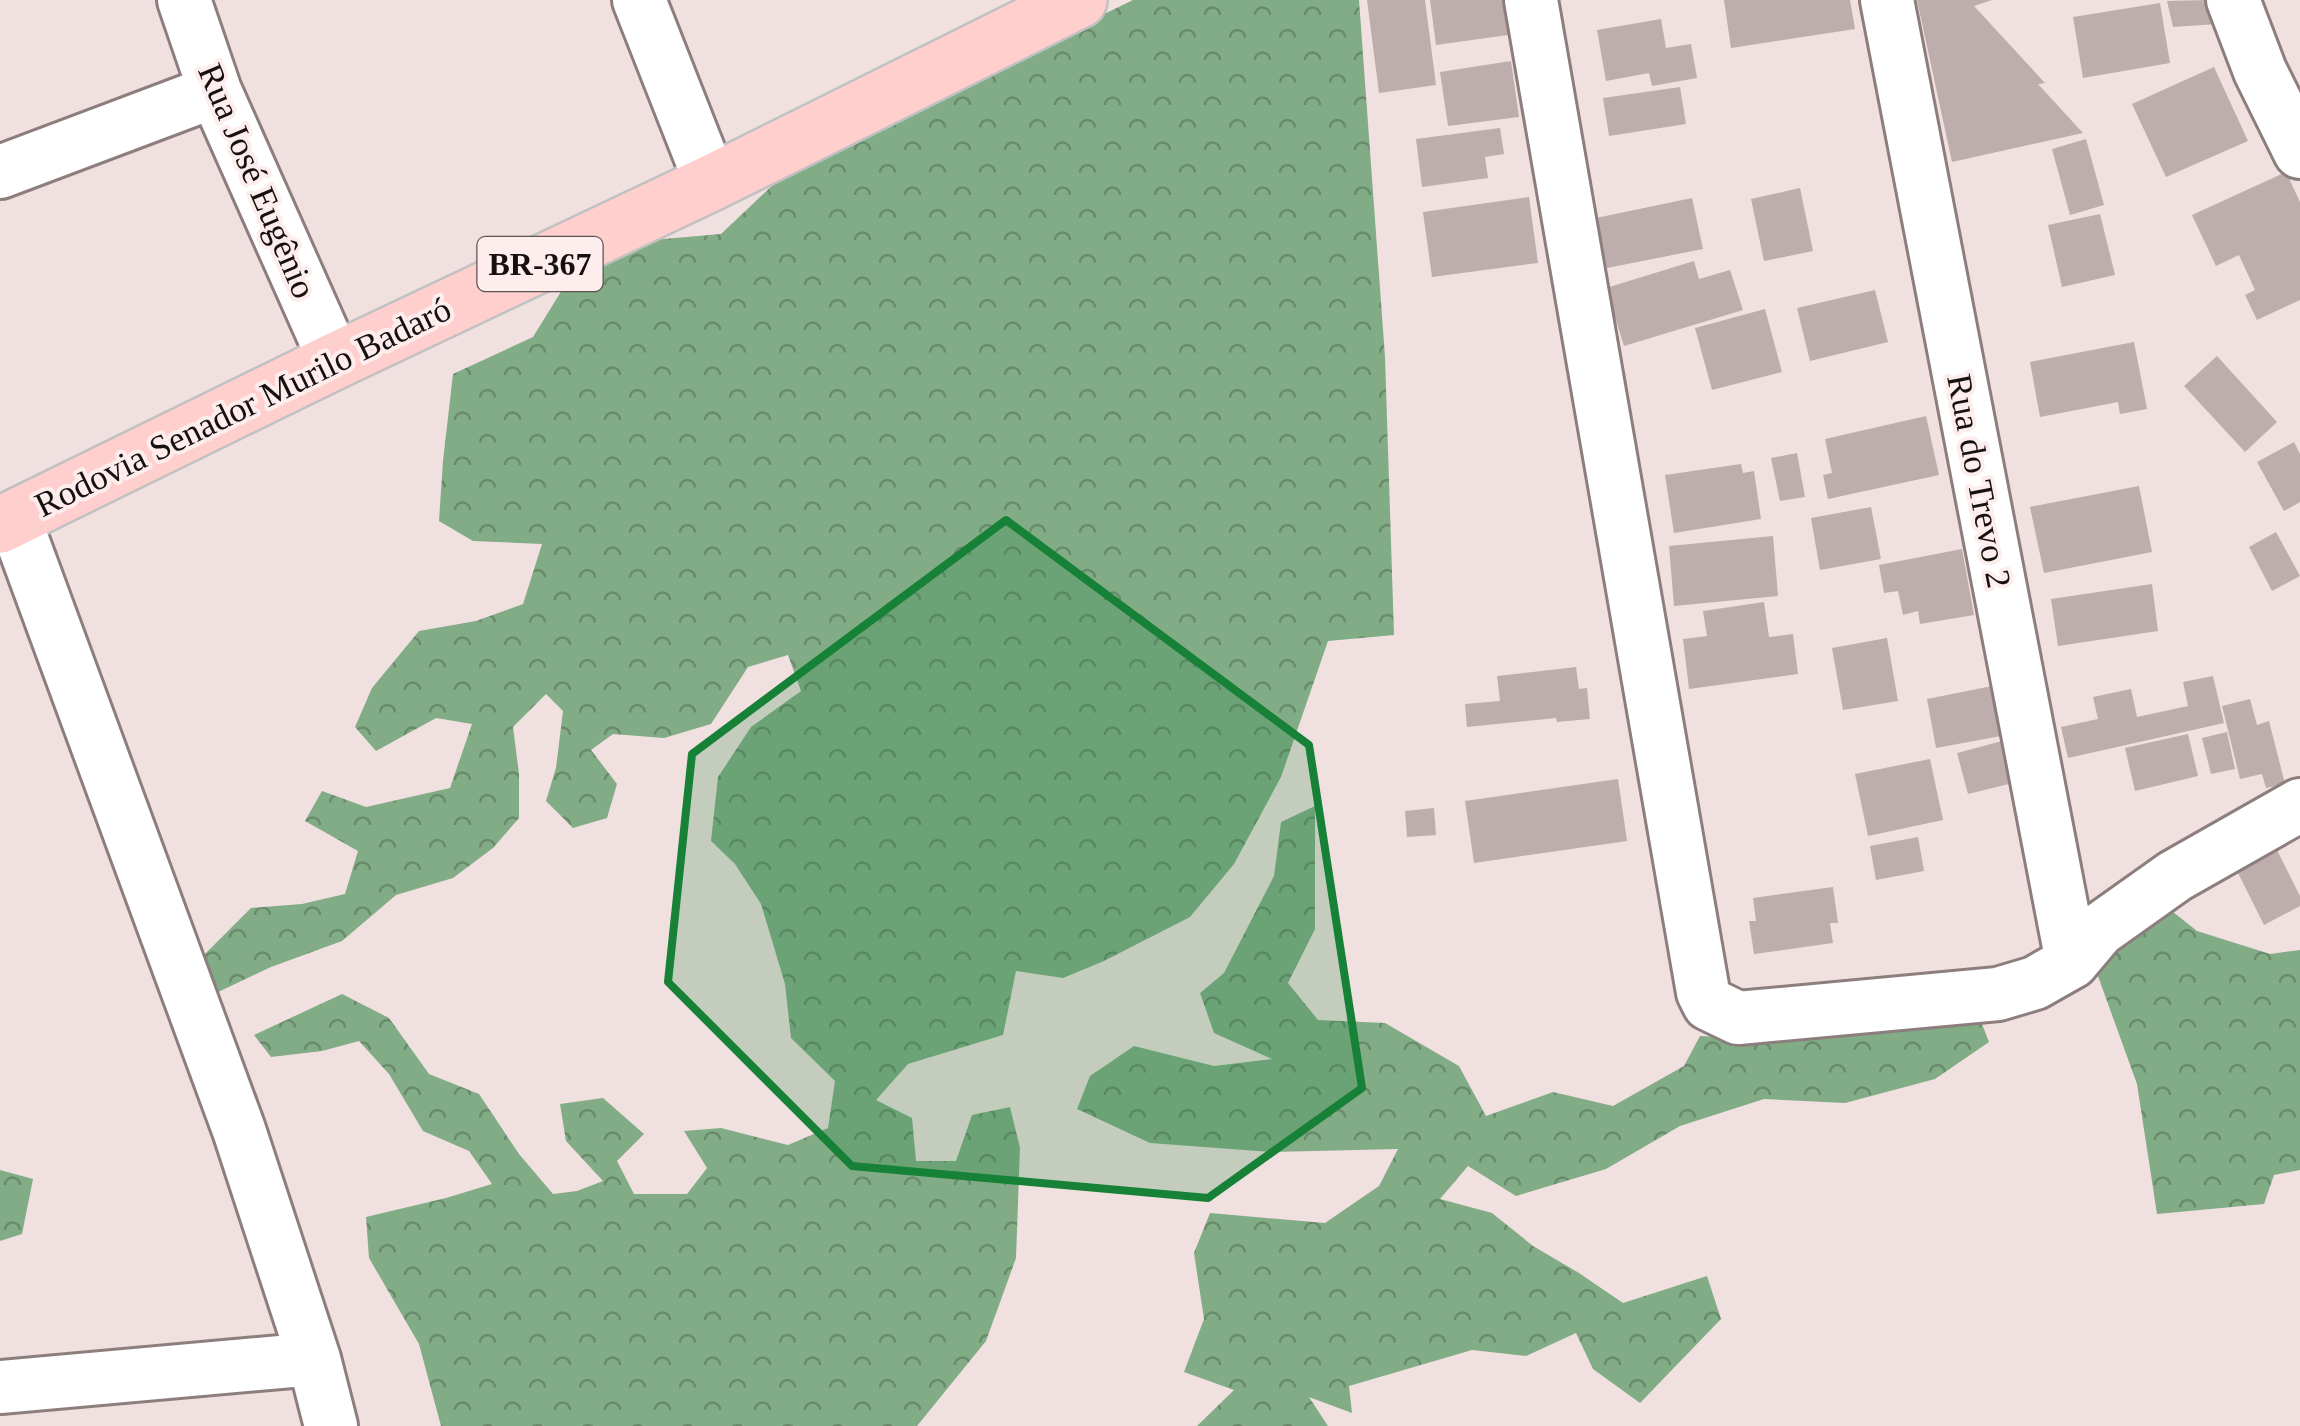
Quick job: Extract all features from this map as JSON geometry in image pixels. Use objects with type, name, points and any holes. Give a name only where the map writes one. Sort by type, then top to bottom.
[{"type":"main road","name":"Rodovia Senador Murilo Badaró","points":[[7,521],[712,183],[1079,0]]},
{"type":"street","name":"Rua José Eugênio","points":[[184,0],[215,91],[335,361]]},
{"type":"street","points":[[640,0],[712,183]]},
{"type":"street","points":[[1530,0],[1703,992],[1710,1004],[1738,1018],[1998,994],[2035,983],[2072,962],[2099,930],[2159,886],[2300,805]]},
{"type":"street","name":"Rua do Trevo 2","points":[[1887,0],[2072,962]]},
{"type":"street","points":[[2233,0],[2280,70],[2300,152]]},
{"type":"street","points":[[0,172],[215,91]]},
{"type":"street","points":[[7,521],[239,1130],[314,1359],[331,1426]]},
{"type":"street","points":[[0,1387],[314,1359]]},
{"type":"highlighted area","points":[[1006,520],[1309,745],[1362,1088],[1208,1198],[852,1166],[668,982],[692,754]]},
{"type":"green space","points":[[1133,0],[1359,0],[1385,357],[1394,635],[1328,641],[1281,777],[1234,864],[1190,917],[1063,978],[1016,971],[1003,1035],[908,1064],[876,1100],[912,1118],[916,1161],[956,1161],[972,1115],[1010,1107],[1020,1148],[1016,1258],[986,1341],[917,1426],[441,1426],[419,1344],[369,1258],[366,1217],[492,1184],[469,1151],[423,1131],[389,1074],[359,1041],[322,1051],[271,1057],[254,1035],[342,994],[389,1018],[429,1074],[479,1094],[519,1154],[553,1194],[577,1191],[603,1181],[566,1141],[560,1104],[603,1098],[644,1134],[617,1161],[634,1194],[687,1194],[707,1168],[684,1131],[721,1128],[788,1145],[828,1128],[835,1081],[791,1038],[785,984],[761,904],[735,864],[711,841],[718,777],[751,727],[801,691],[788,655],[748,667],[711,724],[664,738],[613,734],[591,750],[617,784],[607,818],[573,828],[546,801],[556,768],[563,711],[546,694],[513,727],[519,818],[493,848],[453,878],[396,895],[342,941],[271,967],[214,994],[201,958],[251,908],[302,904],[345,894],[358,851],[305,821],[322,791],[366,807],[450,788],[472,724],[436,718],[376,751],[355,727],[372,688],[419,631],[476,621],[523,604],[542,544],[473,541],[439,521],[453,374],[533,337],[570,277],[640,241],[721,234],[795,164]]},
{"type":"green space","points":[[1315,806],[1315,929],[1288,983],[1318,1020],[1385,1023],[1459,1066],[1486,1116],[1553,1092],[1613,1106],[1684,1066],[1700,1036],[1764,1039],[1979,1016],[1989,1042],[1935,1079],[1845,1103],[1764,1099],[1680,1126],[1606,1169],[1516,1196],[1468,1166],[1440,1199],[1492,1213],[1533,1246],[1623,1303],[1707,1276],[1721,1319],[1640,1403],[1593,1369],[1576,1333],[1526,1356],[1472,1350],[1349,1386],[1352,1413],[1309,1397],[1328,1426],[1197,1426],[1234,1390],[1184,1372],[1204,1319],[1194,1253],[1210,1213],[1325,1223],[1379,1186],[1398,1149],[1271,1152],[1150,1143],[1077,1109],[1090,1076],[1134,1046],[1214,1066],[1272,1059],[1214,1033],[1200,993],[1224,973],[1274,876],[1281,822]]},
{"type":"green space","points":[[2163,904],[2197,931],[2270,954],[2300,950],[2300,1170],[2274,1175],[2264,1204],[2157,1214],[2137,1084],[2090,954]]},
{"type":"green space","points":[[0,1170],[33,1179],[22,1234],[0,1241]]},
{"type":"building","points":[[1367,0],[1425,0],[1436,85],[1379,93]]},
{"type":"building","points":[[1430,0],[1503,0],[1508,35],[1436,45]]},
{"type":"building","points":[[1724,0],[1850,0],[1855,29],[1731,48]]},
{"type":"building","points":[[1917,0],[1992,0],[1974,6],[2045,83],[2038,84],[2083,133],[1952,162]]},
{"type":"building","points":[[2207,0],[2217,24],[2173,27],[2167,1]]},
{"type":"building","points":[[2160,3],[2170,63],[2083,78],[2073,17]]},
{"type":"building","points":[[1661,19],[1666,48],[1691,44],[1697,78],[1652,86],[1649,73],[1606,81],[1597,30]]},
{"type":"building","points":[[1511,61],[1519,117],[1448,126],[1440,72]]},
{"type":"building","points":[[2214,67],[2248,141],[2166,177],[2132,104]]},
{"type":"building","points":[[1680,87],[1686,124],[1609,136],[1603,98]]},
{"type":"building","points":[[1500,128],[1504,154],[1485,157],[1488,178],[1422,187],[1416,139]]},
{"type":"building","points":[[2086,139],[2104,205],[2070,215],[2052,149]]},
{"type":"building","points":[[2286,172],[2300,202],[2300,300],[2257,320],[2245,295],[2255,290],[2239,255],[2216,266],[2192,215]]},
{"type":"building","points":[[1800,188],[1813,251],[1764,261],[1751,199]]},
{"type":"building","points":[[1529,197],[1538,263],[1432,277],[1423,212]]},
{"type":"building","points":[[1692,198],[1703,249],[1607,268],[1596,218]]},
{"type":"building","points":[[2100,214],[2115,275],[2062,287],[2048,225]]},
{"type":"building","points":[[1694,261],[1699,279],[1730,270],[1743,310],[1624,346],[1606,288]]},
{"type":"building","points":[[1875,290],[1888,342],[1810,361],[1797,308]]},
{"type":"building","points":[[1765,309],[1782,372],[1712,390],[1695,328]]},
{"type":"building","points":[[2134,342],[2147,409],[2120,414],[2118,402],[2040,417],[2030,362]]},
{"type":"building","points":[[2217,356],[2277,422],[2245,452],[2184,386]]},
{"type":"building","points":[[1926,416],[1939,475],[1828,499],[1823,475],[1832,473],[1825,439]]},
{"type":"building","points":[[2294,442],[2300,454],[2300,502],[2284,511],[2257,462]]},
{"type":"building","points":[[1797,453],[1805,497],[1780,501],[1771,458]]},
{"type":"building","points":[[1741,464],[1743,473],[1754,471],[1761,519],[1674,533],[1665,475]]},
{"type":"building","points":[[2139,486],[2152,552],[2044,573],[2030,507]]},
{"type":"building","points":[[1871,507],[1881,559],[1820,570],[1811,518]]},
{"type":"building","points":[[2276,532],[2300,576],[2272,591],[2249,547]]},
{"type":"building","points":[[1773,536],[1778,596],[1674,606],[1669,546]]},
{"type":"building","points":[[1962,549],[1974,615],[1920,624],[1918,611],[1903,615],[1898,591],[1884,593],[1879,565]]},
{"type":"building","points":[[2152,584],[2158,631],[2058,646],[2051,599]]},
{"type":"building","points":[[1764,602],[1769,637],[1793,634],[1798,674],[1689,689],[1683,639],[1707,636],[1703,611]]},
{"type":"building","points":[[1887,638],[1898,701],[1843,710],[1832,648]]},
{"type":"building","points":[[1576,667],[1579,689],[1587,688],[1590,719],[1557,722],[1556,718],[1467,727],[1465,704],[1500,701],[1497,676]]},
{"type":"building","points":[[2213,676],[2224,723],[2068,758],[2061,727],[2098,719],[2093,697],[2131,689],[2137,717],[2188,706],[2183,682]]},
{"type":"building","points":[[1992,686],[2001,736],[1936,748],[1927,699]]},
{"type":"building","points":[[2250,699],[2257,725],[2269,721],[2285,784],[2266,788],[2262,774],[2240,779],[2222,706]]},
{"type":"building","points":[[2227,732],[2235,769],[2211,774],[2202,738]]},
{"type":"building","points":[[2188,734],[2198,776],[2135,791],[2125,748]]},
{"type":"building","points":[[2002,741],[2013,783],[1968,794],[1957,753]]},
{"type":"building","points":[[1930,759],[1943,820],[1868,836],[1855,774]]},
{"type":"building","points":[[1618,779],[1627,841],[1474,863],[1465,801]]},
{"type":"building","points":[[1434,808],[1436,835],[1407,837],[1405,811]]},
{"type":"building","points":[[1918,837],[1924,871],[1876,880],[1870,846]]},
{"type":"building","points":[[2273,842],[2300,896],[2300,906],[2264,925],[2233,863]]},
{"type":"building","points":[[1833,887],[1838,923],[1830,923],[1833,943],[1754,954],[1749,921],[1756,921],[1753,898]]}]
